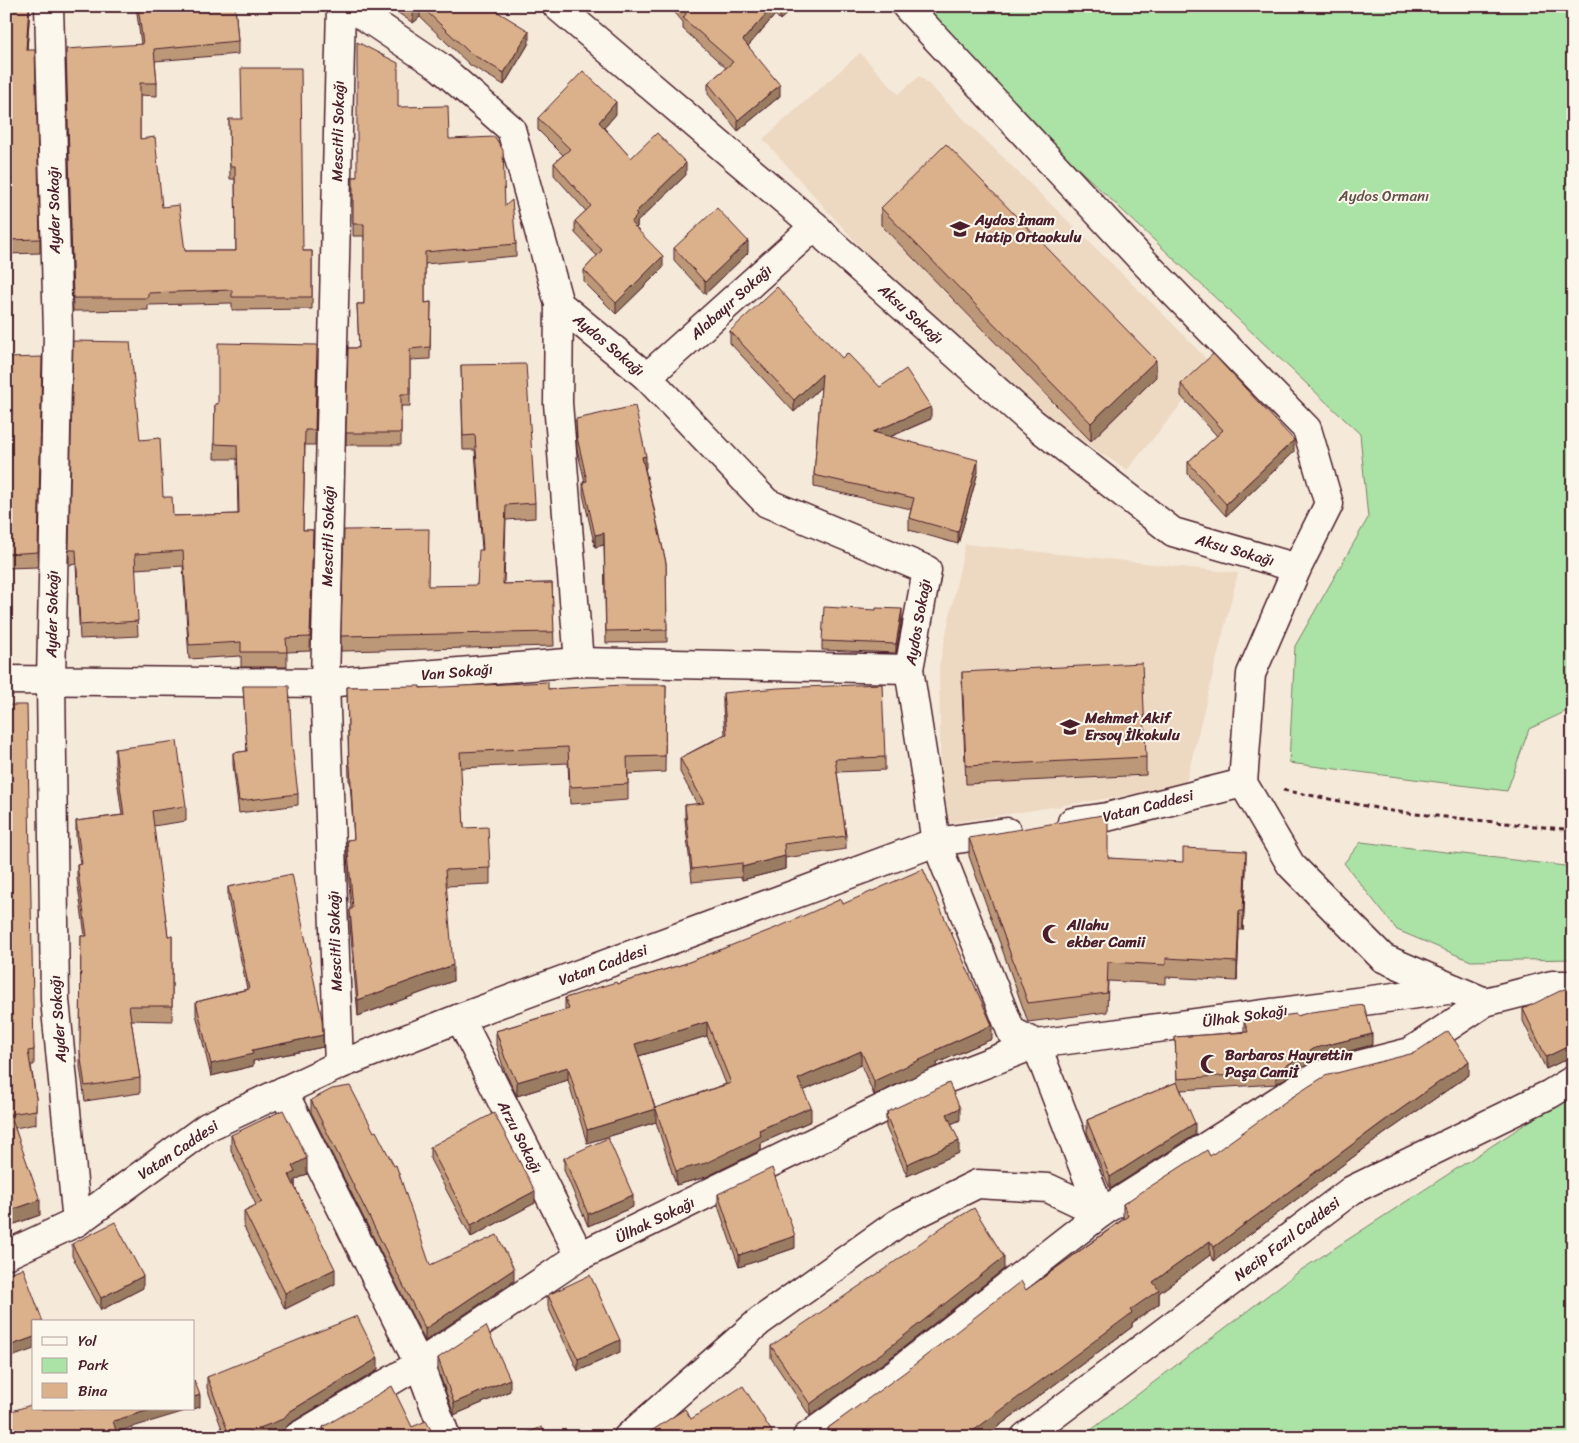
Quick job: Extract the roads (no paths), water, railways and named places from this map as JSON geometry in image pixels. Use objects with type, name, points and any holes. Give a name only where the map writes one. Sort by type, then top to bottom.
[{"type":"street","name":"Ayder Sokağı","points":[[49,6],[58,332],[51,681],[55,1000],[77,1222]]},
{"type":"street","name":"Mescitli Sokağı","points":[[339,1066],[325,683],[341,6]]},
{"type":"street","name":"Aydos Sokağı","points":[[348,6],[440,68],[510,129],[559,304],[558,403],[579,662]]},
{"type":"street","name":"Aksu Sokağı","points":[[557,6],[815,226],[1033,423],[1173,532],[1297,568]]},
{"type":"street","points":[[906,6],[1145,264],[1307,429],[1328,504],[1297,568],[1251,674],[1243,783],[1291,865],[1384,958],[1486,1002]]},
{"type":"street","name":"Alabayır Sokağı","points":[[647,377],[815,226]]},
{"type":"street","name":"Aydos Sokağı","points":[[559,304],[647,377],[767,503],[927,570],[908,669],[936,842],[1011,1031],[1036,1044]]},
{"type":"street","name":"Van Sokağı","points":[[6,680],[325,683],[579,662],[908,669]]},
{"type":"street","name":"Vatan Caddesi","points":[[6,1255],[77,1222],[206,1127],[339,1066],[460,1018],[936,842],[1107,817],[1243,783]]},
{"type":"street","points":[[807,1437],[895,1374],[1101,1214],[1319,1075],[1410,1052],[1486,1002],[1552,985],[1573,985]]},
{"type":"street","name":"Ülhak Sokağı","points":[[297,1437],[419,1364],[580,1256],[928,1086],[1036,1044],[1455,988]]},
{"type":"street","name":"Arzu Sokağı","points":[[460,1018],[580,1256]]},
{"type":"street","points":[[1036,1044],[1101,1214]]},
{"type":"street","name":"Necip Fazıl Caddesi","points":[[1025,1437],[1352,1190],[1550,1094],[1573,1080]]},
{"type":"street","points":[[283,1091],[419,1364],[446,1437]]},
{"type":"street","points":[[628,1437],[760,1321],[898,1223],[977,1184],[1048,1188],[1101,1214]]},
{"type":"place","name":"Aydos İmam Hatip Ortaokulu","points":[[960,229]]},
{"type":"place","name":"Mehmet Akif Ersoy İlkokulu","points":[[1070,727]]},
{"type":"place","name":"Allahu ekber Camii","points":[[1052,934]]},
{"type":"place","name":"Barbaros Hayrettin Paşa Camiİ","points":[[1210,1064]]},
{"type":"park label","name":"Aydos Ormanı","points":[[1384,196]]}]
